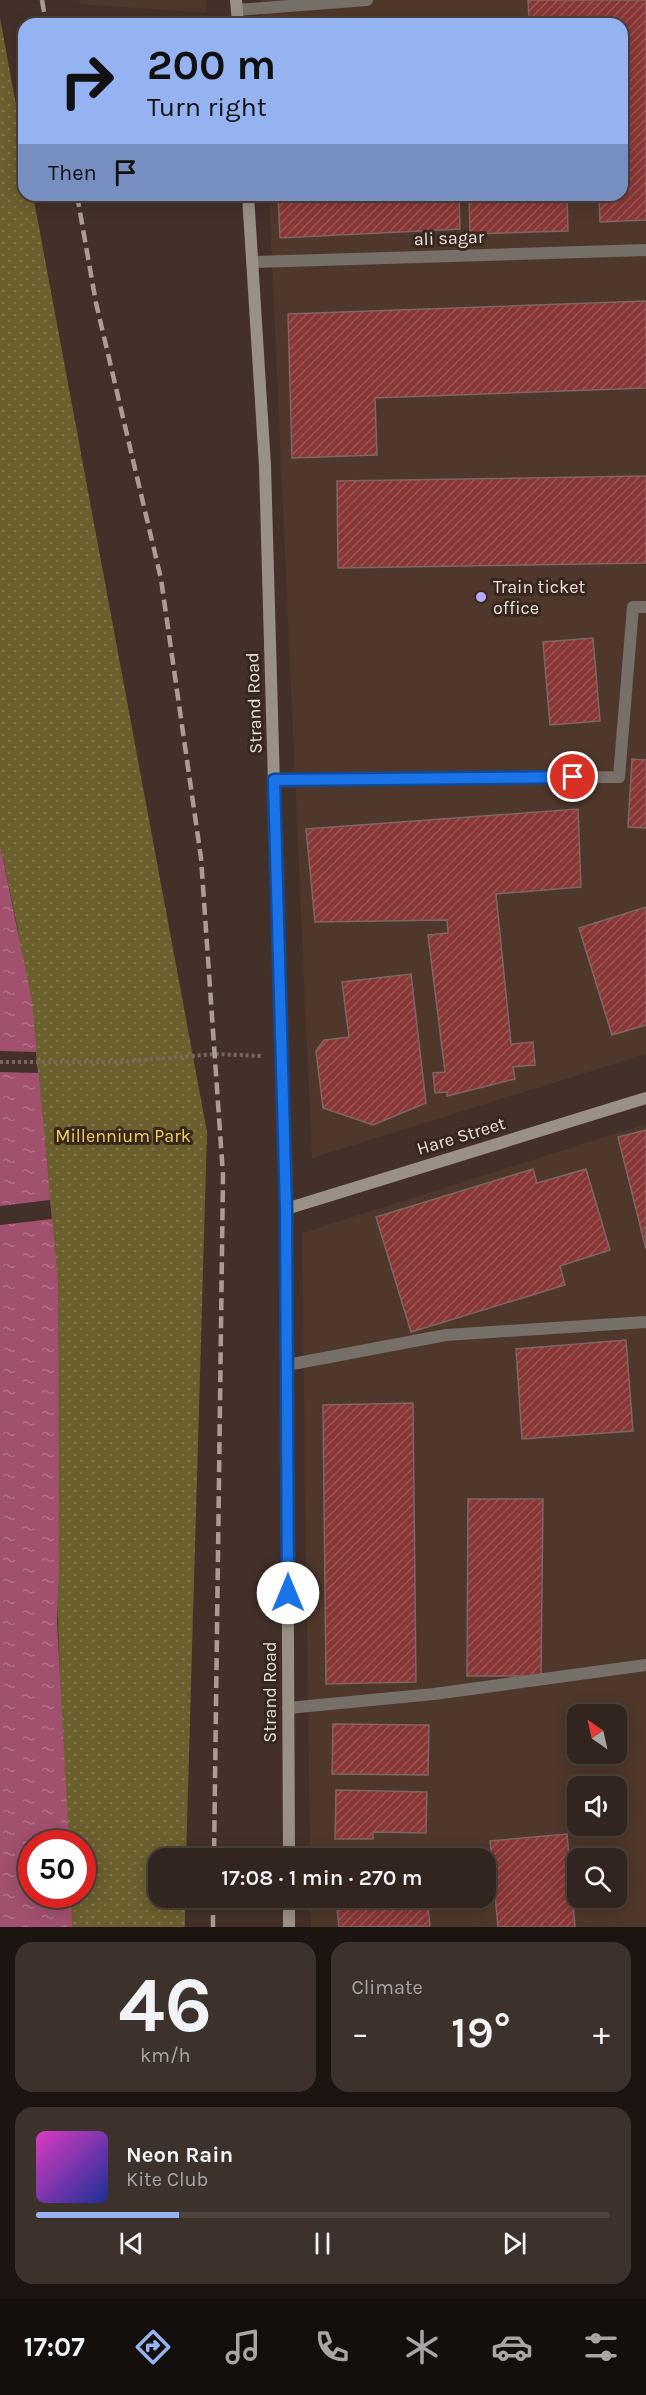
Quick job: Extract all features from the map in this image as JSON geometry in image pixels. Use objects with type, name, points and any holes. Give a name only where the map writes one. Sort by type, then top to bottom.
[{"type":"main road","name":"Strand Road","points":[[248,201],[265,466],[286,1209],[289,1848]]},
{"type":"main road","name":"Hare Street","points":[[286,1209],[646,1098]]},
{"type":"main road","points":[[289,1908],[290,1927]]},
{"type":"street","points":[[236,5],[367,0]]},
{"type":"street","name":"ali sagar","points":[[252,262],[646,250]]},
{"type":"street","points":[[274,780],[619,777],[633,607],[646,607]]},
{"type":"street","points":[[287,1365],[446,1335],[646,1322]]},
{"type":"street","points":[[288,1708],[435,1694],[646,1665]]},
{"type":"path","points":[[0,1062],[119,1062],[215,1054],[282,1057]]},
{"type":"shaded area","points":[[79,0],[206,0],[207,13],[80,4]]},
{"type":"shaded area","points":[[261,0],[646,0],[646,1054],[312,1158],[269,201],[628,201],[628,18],[262,18]]},
{"type":"shaded area","points":[[646,1124],[646,1927],[311,1927],[310,1908],[496,1908],[496,1848],[310,1848],[302,1233]]},
{"type":"green space","name":"Millennium Park","points":[[0,18],[18,116],[18,201],[34,201],[207,1132],[186,1848],[148,1848],[148,1908],[185,1908],[185,1927],[69,1927],[68,1908],[96,1908],[96,1830],[66,1830],[38,1073],[18,930],[0,845]]},
{"type":"water","points":[[0,845],[32,1001],[58,1282],[59,1563],[57,1621],[68,1830],[18,1830],[18,1908],[71,1908],[72,1927],[0,1927]]},
{"type":"pier","points":[[0,1051],[36,1052],[38,1073],[0,1072]]},
{"type":"pier","points":[[50,1200],[52,1219],[0,1225],[0,1206]]},
{"type":"building","points":[[528,0],[646,0],[646,220],[600,222],[599,201],[628,201],[628,18],[529,18]]},
{"type":"building","points":[[278,201],[459,201],[460,229],[280,238]]},
{"type":"building","points":[[469,201],[567,201],[568,231],[470,234]]},
{"type":"building","points":[[646,301],[646,388],[375,398],[377,455],[292,458],[288,314]]},
{"type":"building","points":[[646,476],[646,563],[338,568],[337,481]]},
{"type":"building","points":[[593,638],[600,721],[550,725],[543,642]]},
{"type":"building","points":[[632,759],[646,760],[646,828],[628,827]]},
{"type":"building","points":[[578,809],[581,887],[496,894],[511,1044],[533,1042],[535,1065],[513,1067],[515,1079],[447,1096],[447,1092],[435,1093],[433,1073],[445,1072],[428,935],[448,933],[447,920],[315,922],[306,829]]},
{"type":"building","points":[[646,907],[646,1025],[612,1035],[579,928]]},
{"type":"building","points":[[411,974],[426,1103],[373,1125],[323,1108],[316,1051],[324,1040],[349,1037],[342,982]]},
{"type":"building","points":[[646,1130],[646,1249],[618,1137]]},
{"type":"building","points":[[533,1169],[537,1183],[586,1169],[610,1250],[560,1266],[565,1285],[411,1332],[376,1217]]},
{"type":"building","points":[[626,1340],[633,1431],[522,1439],[516,1349]]},
{"type":"building","points":[[413,1403],[416,1682],[326,1684],[323,1405]]},
{"type":"building","points":[[468,1499],[543,1499],[541,1676],[467,1676]]},
{"type":"building","points":[[333,1724],[429,1725],[428,1775],[332,1774]]},
{"type":"building","points":[[336,1790],[427,1792],[426,1833],[373,1832],[373,1839],[335,1839]]},
{"type":"building","points":[[567,1834],[567,1908],[573,1908],[575,1927],[498,1927],[496,1848],[491,1848],[490,1841]]},
{"type":"building","points":[[337,1908],[428,1908],[430,1926],[339,1927]]},
{"type":"railway","points":[[42,0],[45,18]]},
{"type":"railway","points":[[78,201],[96,303],[161,579],[201,858],[223,1175],[214,1848]]},
{"type":"railway","points":[[213,1908],[213,1927]]},
{"type":"place","name":"Train ticket office","points":[[481,597]]},
{"type":"route","points":[[288,1593],[286,1209],[274,780],[573,777]]}]
